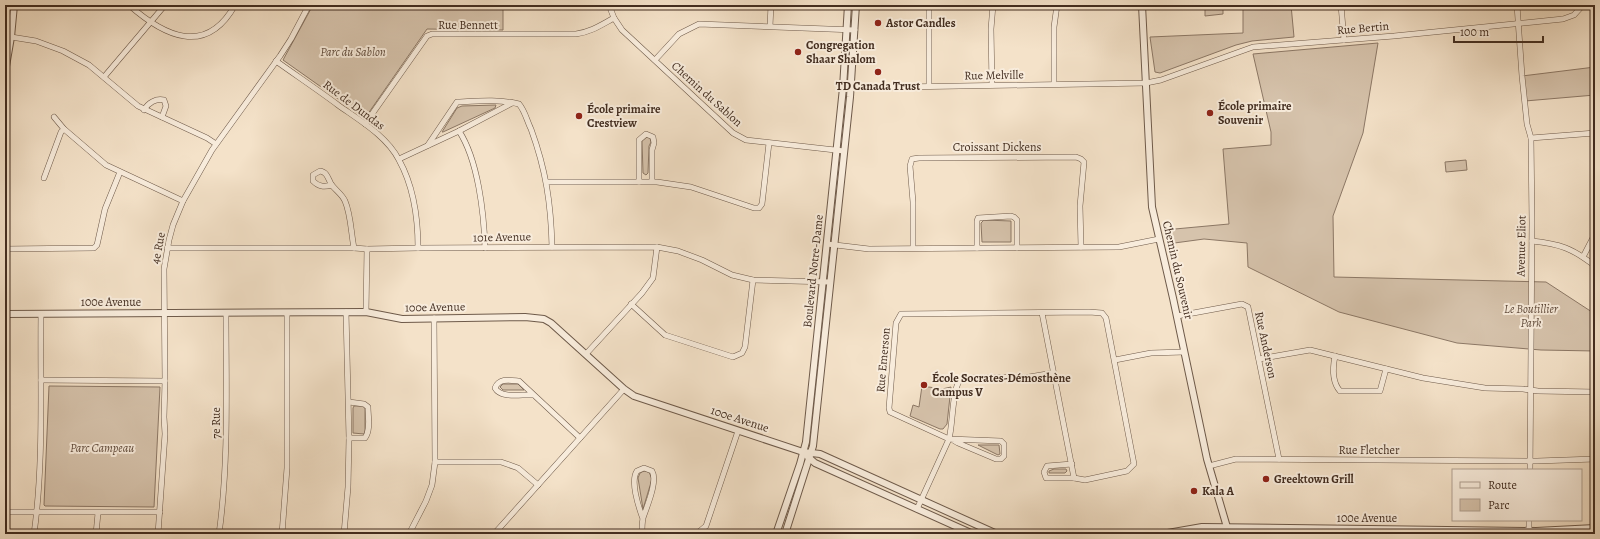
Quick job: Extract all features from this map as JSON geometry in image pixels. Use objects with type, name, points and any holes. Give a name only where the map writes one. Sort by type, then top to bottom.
[{"type":"street","points":[[5,72],[8,36],[14,5]]},
{"type":"street","points":[[129,5],[145,19],[170,33],[188,37],[207,34],[219,26],[228,18],[235,5]]},
{"type":"street","points":[[104,77],[165,5]]},
{"type":"street","name":"4e Rue","points":[[158,534],[165,434],[164,269],[167,248],[183,201],[216,144],[291,39],[309,5]]},
{"type":"street","name":"Chemin du Sablon","points":[[609,5],[614,18],[622,30],[732,133],[746,140],[844,151]]},
{"type":"street","points":[[770,26],[771,5]]},
{"type":"street","name":"Boulevard Notre-Dame","points":[[776,534],[803,452],[844,88],[848,5]]},
{"type":"street","name":"Boulevard Notre-Dame","points":[[785,534],[811,456],[851,88],[856,5]]},
{"type":"street","points":[[929,5],[929,85]]},
{"type":"street","points":[[992,85],[991,29],[993,5]]},
{"type":"street","points":[[1054,83],[1054,27],[1057,5]]},
{"type":"street","name":"Chemin du Souvenir","points":[[1142,5],[1151,202],[1209,466],[1228,531]]},
{"type":"street","points":[[1341,5],[1344,40]]},
{"type":"street","name":"Avenue Eliot","points":[[1517,5],[1522,76],[1531,138],[1532,241],[1530,469]]},
{"type":"street","name":"Rue Bertin","points":[[1146,83],[1164,79],[1248,48],[1563,19],[1578,12],[1583,5]]},
{"type":"street","name":"Rue Bennett","points":[[365,124],[427,36],[440,34],[576,34],[591,31],[614,18]]},
{"type":"street","points":[[655,60],[679,34],[698,24],[855,30]]},
{"type":"street","points":[[8,36],[36,41],[63,51],[89,65],[144,110],[207,138],[216,144]]},
{"type":"street","name":"Rue de Dundas","points":[[276,61],[365,124],[385,141],[399,159],[415,203],[418,248]]},
{"type":"street","name":"Rue Melville","points":[[844,88],[929,85],[1146,83]]},
{"type":"street","points":[[144,110],[146,105],[155,100],[164,100],[166,106],[162,117]]},
{"type":"street","points":[[428,145],[457,102],[482,101],[513,102],[519,104],[524,112],[534,139],[547,182],[551,216],[552,247]]},
{"type":"street","points":[[399,159],[459,131],[513,102]]},
{"type":"street","points":[[54,117],[64,129],[106,165],[183,201]]},
{"type":"street","points":[[44,178],[61,132],[64,129]]},
{"type":"street","points":[[459,131],[471,159],[482,200],[485,248]]},
{"type":"street","points":[[1531,138],[1595,133]]},
{"type":"street","points":[[639,182],[639,140],[646,134],[653,137],[654,143],[652,150],[652,181]]},
{"type":"street","points":[[547,182],[652,181],[690,188],[729,201],[759,208],[762,204],[769,143]]},
{"type":"street","name":"Croissant Dickens","points":[[913,248],[913,205],[910,166],[912,159],[1049,157],[1078,157],[1084,162],[1080,206],[1081,247]]},
{"type":"street","points":[[5,248],[94,248],[97,245],[105,209],[120,172]]},
{"type":"street","points":[[332,185],[340,193],[345,202],[354,248]]},
{"type":"street","points":[[977,248],[978,218],[1011,216],[1015,218],[1017,222],[1017,248]]},
{"type":"street","points":[[1583,257],[1595,234]]},
{"type":"street","points":[[827,244],[869,248],[1122,247],[1159,239]]},
{"type":"street","points":[[1532,241],[1559,245],[1583,257],[1595,266]]},
{"type":"street","points":[[586,354],[653,278],[657,247]]},
{"type":"street","name":"101e Avenue","points":[[167,248],[354,248],[366,250],[418,248],[657,247],[678,251],[702,260],[732,275],[753,280],[830,282]]},
{"type":"street","points":[[366,250],[366,312]]},
{"type":"street","points":[[631,304],[665,335],[733,357],[742,353],[745,347],[753,280]]},
{"type":"street","name":"Rue Anderson","points":[[1177,316],[1245,304],[1248,308],[1279,459]]},
{"type":"street","name":"7e Rue","points":[[219,534],[225,488],[226,460],[226,312]]},
{"type":"street","points":[[344,534],[348,487],[349,438],[346,312]]},
{"type":"street","name":"100e Avenue","points":[[5,314],[366,312],[402,319],[525,317],[544,319],[551,323],[624,389],[634,396],[803,452],[811,456],[815,463],[973,534]]},
{"type":"street","points":[[282,534],[287,468],[287,313]]},
{"type":"street","points":[[1042,313],[1074,478]]},
{"type":"street","name":"Rue Emerson","points":[[951,440],[890,412],[889,408],[896,323],[901,314],[1102,313],[1106,318],[1115,360],[1134,464],[1127,471],[1085,480],[1074,478],[1046,478],[1044,472],[1047,466],[1072,464]]},
{"type":"street","points":[[34,534],[37,512],[41,439],[42,314]]},
{"type":"street","points":[[409,534],[426,501],[432,485],[435,462],[434,318]]},
{"type":"street","points":[[1259,359],[1310,350],[1423,378],[1479,387],[1595,392]]},
{"type":"street","points":[[1115,360],[1151,353],[1184,352]]},
{"type":"street","points":[[1335,356],[1333,365],[1335,382],[1340,390],[1380,391],[1386,369]]},
{"type":"street","points":[[917,509],[951,440],[956,388],[958,382],[962,379],[1029,377],[1053,373]]},
{"type":"street","points":[[41,380],[165,381]]},
{"type":"street","points":[[533,394],[502,394],[497,392],[495,388],[497,383],[501,380],[518,380],[533,394],[580,438]]},
{"type":"street","points":[[494,534],[624,389]]},
{"type":"street","points":[[349,402],[364,404],[368,407],[368,434],[365,438],[349,438]]},
{"type":"street","points":[[696,534],[706,526],[738,431]]},
{"type":"street","points":[[951,440],[1000,441],[1004,444],[1004,456],[1000,459],[996,459],[951,440]]},
{"type":"street","name":"100e Avenue","points":[[811,456],[820,454],[997,534]]},
{"type":"street","name":"Rue Fletcher","points":[[1209,466],[1232,459],[1530,461],[1595,459]]},
{"type":"street","points":[[435,462],[501,462],[518,468],[538,485]]},
{"type":"street","points":[[642,534],[643,519],[655,478],[652,471],[644,468],[637,471],[634,478],[638,507],[643,519]]},
{"type":"street","points":[[5,512],[160,512]]},
{"type":"street","points":[[96,534],[98,513]]},
{"type":"street","points":[[1529,521],[1529,532]]},
{"type":"street","name":"100e Avenue","points":[[1162,534],[1195,528],[1228,531],[1529,532],[1595,528]]},
{"type":"green space","name":"Parc du Sablon","points":[[313,5],[503,5],[503,30],[427,29],[365,118],[283,60]]},
{"type":"green space","points":[[1205,5],[1223,5],[1223,14],[1205,16]]},
{"type":"green space","points":[[1243,5],[1291,5],[1294,37],[1252,41],[1236,45],[1160,73],[1155,72],[1150,37],[1243,33]]},
{"type":"green space","name":"Le Boutillier Park","points":[[1378,43],[1363,133],[1333,216],[1334,277],[1546,282],[1595,314],[1595,351],[1541,350],[1457,343],[1339,312],[1248,267],[1247,243],[1204,239],[1167,244],[1164,230],[1229,224],[1223,149],[1271,145],[1271,132],[1253,54]]},
{"type":"green space","points":[[1595,67],[1595,95],[1525,101],[1522,76]]},
{"type":"green space","points":[[496,105],[495,108],[442,132],[457,108],[462,106]]},
{"type":"green space","points":[[647,137],[650,138],[651,142],[649,146],[648,173],[646,175],[643,173],[642,141]]},
{"type":"green space","points":[[1466,160],[1467,170],[1446,172],[1445,162]]},
{"type":"green space","points":[[984,220],[1011,221],[1011,242],[982,242],[981,223]]},
{"type":"green space","points":[[503,384],[518,384],[524,390],[503,390],[500,387]]},
{"type":"green space","name":"Parc Campeau","points":[[49,386],[160,387],[154,507],[44,505]]},
{"type":"green space","points":[[922,386],[942,389],[951,387],[947,424],[943,429],[910,416],[913,405],[919,407]]},
{"type":"green space","points":[[354,406],[363,406],[365,408],[364,434],[353,433]]},
{"type":"green space","points":[[978,445],[999,445],[1000,454],[998,455]]},
{"type":"green space","points":[[1054,469],[1066,469],[1067,471],[1065,473],[1049,473],[1049,471]]},
{"type":"green space","points":[[644,471],[649,472],[652,479],[643,509],[638,478],[640,473]]},
{"type":"place","name":"Astor Candles","points":[[878,23]]},
{"type":"place","name":"Congregation Shaar Shalom","points":[[798,52]]},
{"type":"place","name":"TD Canada Trust","points":[[878,72]]},
{"type":"place","name":"École primaire Souvenir","points":[[1210,113]]},
{"type":"place","name":"École primaire Crestview","points":[[579,116]]},
{"type":"place","name":"École Socrates-Démosthène Campus V","points":[[924,385]]},
{"type":"place","name":"Greektown Grill","points":[[1266,479]]},
{"type":"place","name":"Kala A","points":[[1194,491]]}]
